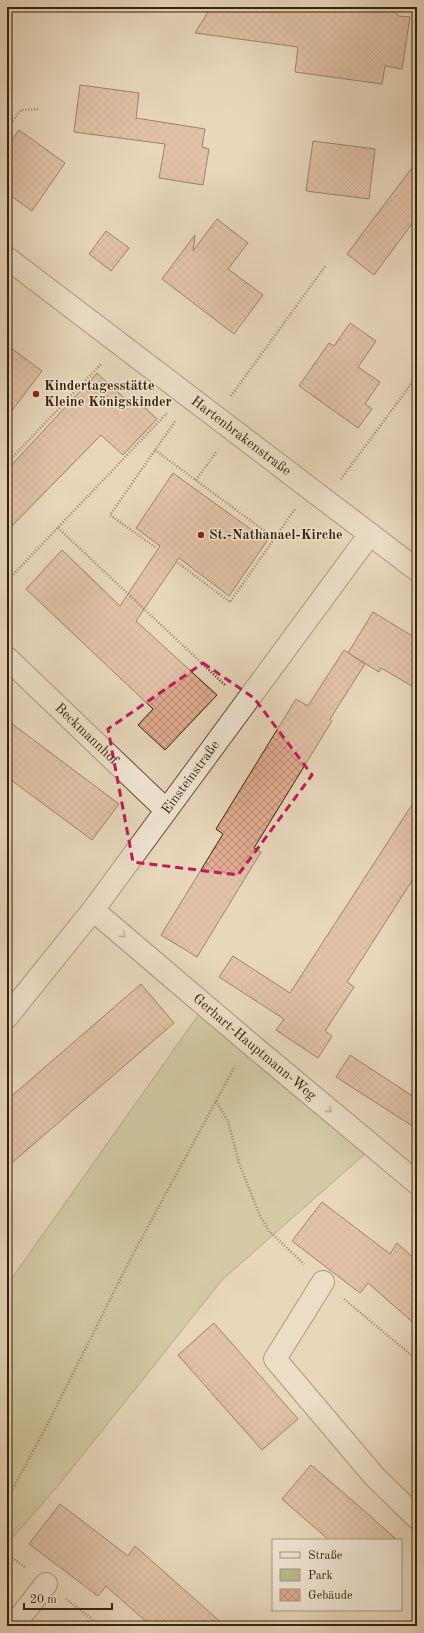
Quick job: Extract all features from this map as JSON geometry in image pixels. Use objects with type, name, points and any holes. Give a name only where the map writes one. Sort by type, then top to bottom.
[{"type":"street","name":"Hartenbrakenstraße","points":[[7,258],[417,570]]},
{"type":"street","name":"Einsteinstraße","points":[[7,1017],[93,910],[370,534]]},
{"type":"street","name":"Beckmannhof","points":[[7,658],[166,810]]},
{"type":"street","name":"Gerhart-Hauptmann-Weg","points":[[93,910],[417,1183]]},
{"type":"street","points":[[323,1282],[275,1359],[374,1476],[417,1518]]},
{"type":"street","points":[[13,1626],[46,1584]]},
{"type":"path","points":[[7,48],[9,26]]},
{"type":"path","points":[[7,128],[20,110],[39,109]]},
{"type":"path","points":[[216,417],[326,265]]},
{"type":"path","points":[[7,463],[120,344]]},
{"type":"path","points":[[178,563],[230,602],[274,538],[317,494],[417,376]]},
{"type":"path","points":[[155,547],[110,515],[155,450],[188,396]]},
{"type":"path","points":[[7,581],[188,396]]},
{"type":"path","points":[[196,480],[233,431]]},
{"type":"path","points":[[155,450],[274,538]]},
{"type":"path","points":[[58,528],[244,704]]},
{"type":"path","points":[[7,1498],[43,1433],[132,1256],[248,1042]]},
{"type":"path","points":[[216,1101],[228,1121],[240,1163],[260,1216],[269,1231],[323,1282],[417,1360]]},
{"type":"highlighted area","points":[[203,663],[254,698],[312,775],[238,875],[133,862],[108,729]]},
{"type":"green space","points":[[199,1014],[366,1153],[222,1280],[58,1486],[7,1544],[7,1285]]},
{"type":"building","points":[[211,7],[341,7],[367,10],[368,7],[392,7],[398,16],[410,17],[402,69],[385,66],[382,84],[295,72],[298,47],[195,33]]},
{"type":"building","points":[[80,85],[139,93],[136,118],[205,129],[202,147],[209,149],[203,185],[159,178],[165,144],[74,132]]},
{"type":"building","points":[[19,130],[65,163],[32,211],[7,193],[7,147]]},
{"type":"building","points":[[313,141],[375,149],[369,199],[306,191]]},
{"type":"building","points":[[417,161],[417,217],[374,275],[347,254]]},
{"type":"building","points":[[217,219],[248,243],[228,269],[263,295],[234,334],[162,279],[195,235],[193,251]]},
{"type":"building","points":[[106,231],[129,248],[111,271],[89,254]]},
{"type":"building","points":[[350,323],[376,341],[358,367],[380,382],[365,404],[372,409],[358,428],[299,386],[329,343],[334,346]]},
{"type":"building","points":[[7,345],[42,371],[7,417]]},
{"type":"building","points":[[97,373],[134,407],[139,402],[157,419],[123,455],[101,435],[7,531],[7,470]]},
{"type":"building","points":[[173,473],[267,541],[229,596],[179,558],[136,621],[217,695],[165,750],[138,725],[153,709],[26,589],[62,550],[120,606],[160,546],[136,528]]},
{"type":"building","points":[[373,612],[417,639],[417,689],[381,668],[379,672],[348,653]]},
{"type":"building","points":[[344,650],[365,664],[330,719],[332,721],[254,848],[261,852],[197,957],[161,935],[223,834],[216,829],[296,699],[308,706]]},
{"type":"building","points":[[7,720],[119,804],[92,840],[7,777]]},
{"type":"building","points":[[417,797],[417,873],[347,982],[354,987],[325,1031],[332,1036],[318,1058],[276,1030],[284,1019],[219,977],[233,956],[290,993]]},
{"type":"building","points":[[141,984],[174,1023],[7,1167],[7,1100]]},
{"type":"building","points":[[350,1055],[417,1099],[417,1129],[336,1077]]},
{"type":"building","points":[[322,1202],[390,1254],[397,1243],[417,1261],[417,1326],[368,1283],[360,1293],[292,1241]]},
{"type":"building","points":[[214,1323],[298,1419],[262,1450],[178,1355]]},
{"type":"building","points":[[311,1465],[396,1539],[328,1539],[282,1499]]},
{"type":"building","points":[[60,1504],[128,1556],[135,1546],[225,1626],[151,1626],[106,1586],[98,1596],[29,1544]]},
{"type":"place","name":"Kindertagesstätte Kleine Königskinder","points":[[36,394]]},
{"type":"place","name":"St.-Nathanael-Kirche","points":[[201,535]]}]
